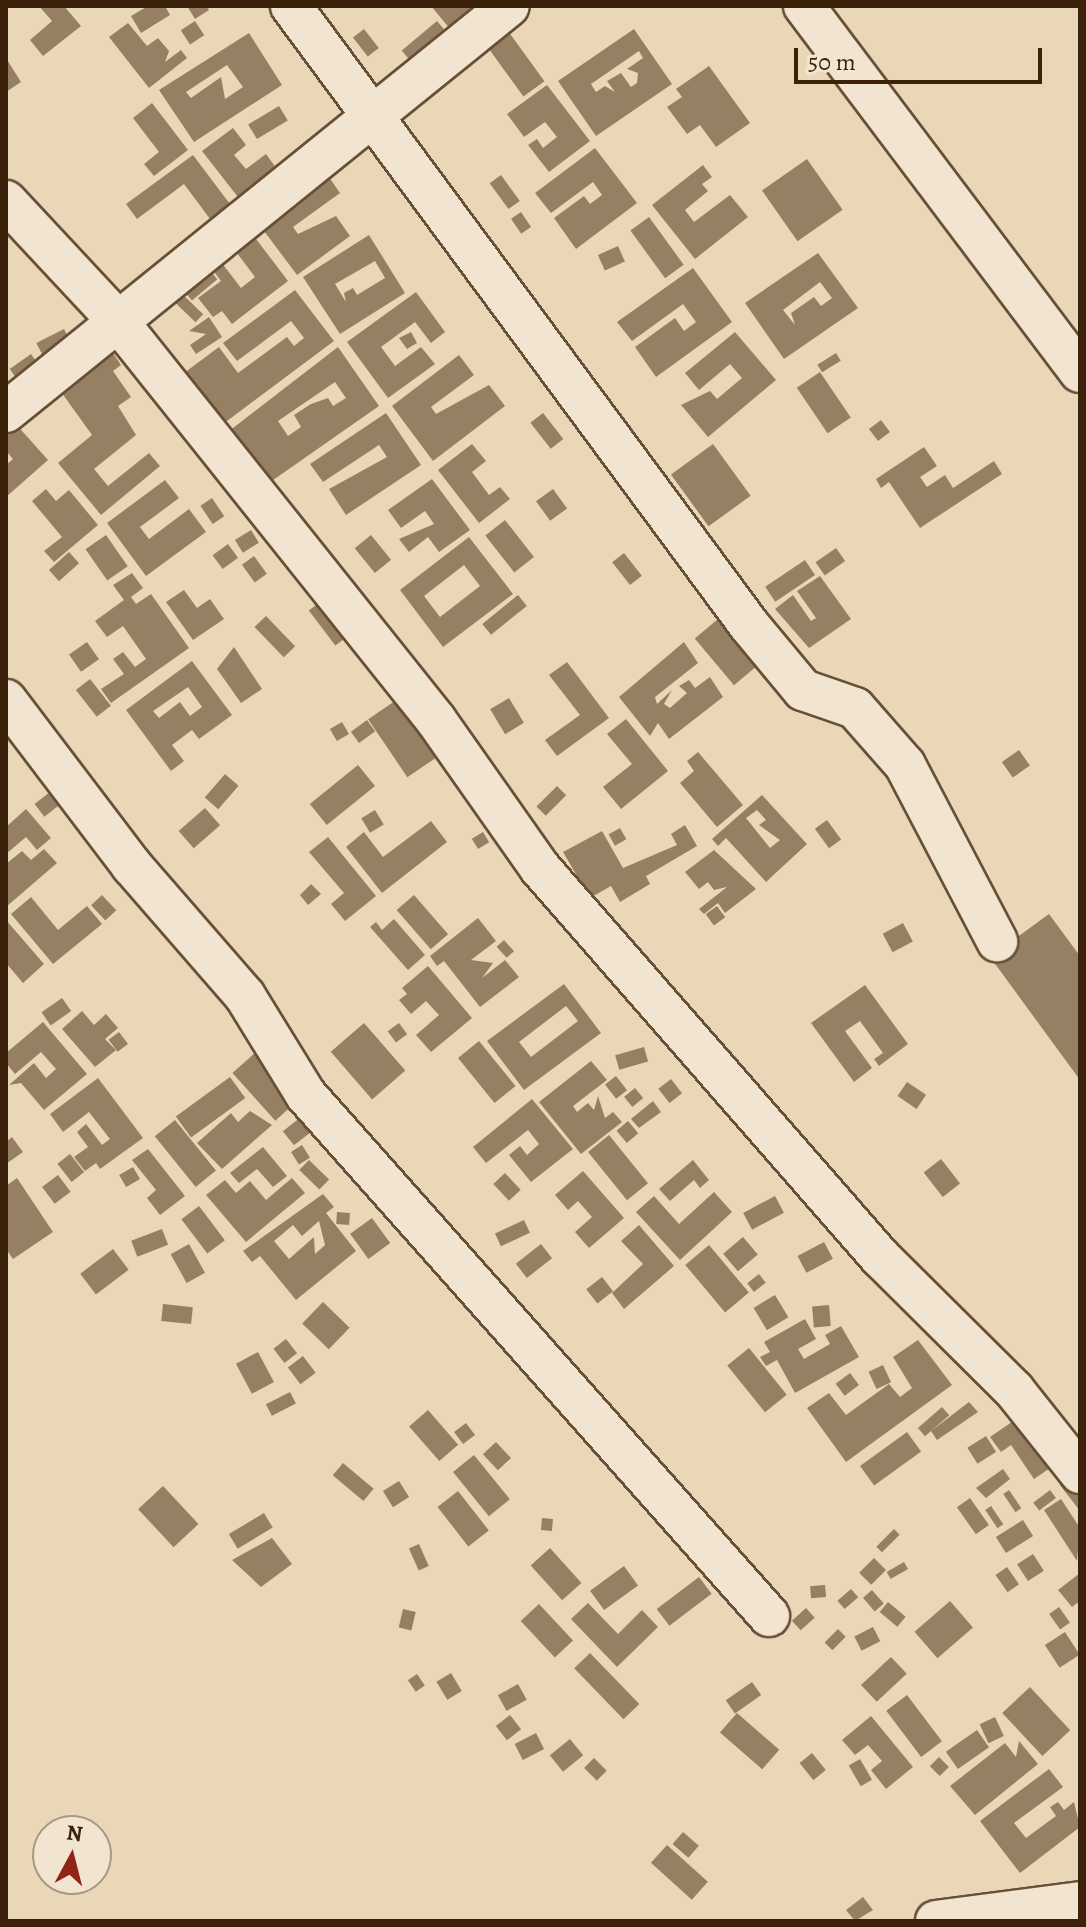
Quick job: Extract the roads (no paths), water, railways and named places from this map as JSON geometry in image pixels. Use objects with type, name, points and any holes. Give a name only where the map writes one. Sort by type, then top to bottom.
[{"type":"street","points":[[291,6],[749,625],[803,690],[855,708],[905,765],[997,941]]},
{"type":"street","points":[[6,412],[116,319],[374,117],[509,6]]},
{"type":"street","points":[[804,6],[1080,372]]},
{"type":"street","points":[[6,201],[116,319],[436,720],[540,868],[880,1257],[1014,1390],[1080,1473]]},
{"type":"street","points":[[6,700],[132,866],[245,996],[306,1095],[769,1616]]},
{"type":"street","points":[[936,1921],[1080,1902]]}]
